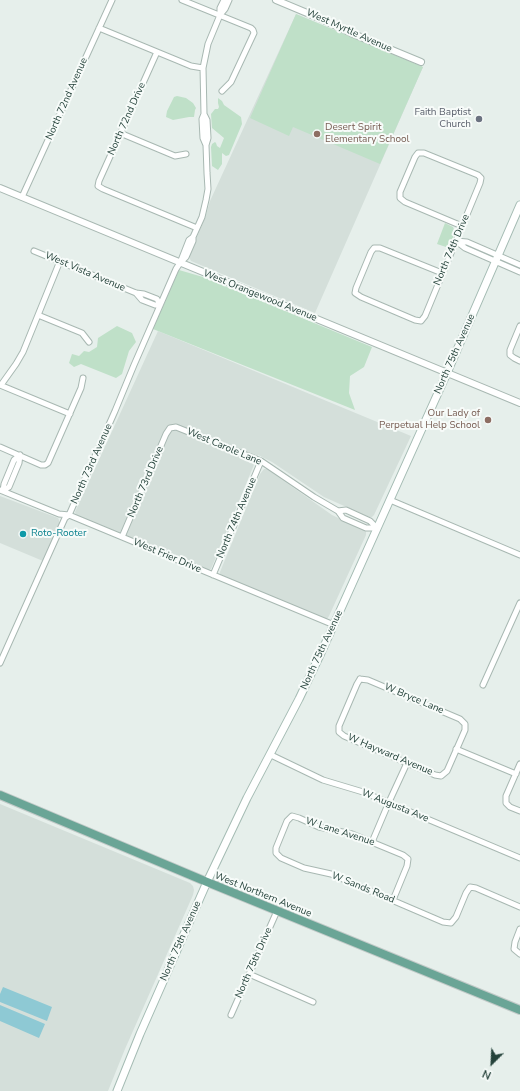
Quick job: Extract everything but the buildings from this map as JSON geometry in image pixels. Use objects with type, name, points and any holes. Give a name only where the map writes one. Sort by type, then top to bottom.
[{"type":"main road","name":"North 75th Avenue","points":[[117,1091],[140,1034],[207,882],[244,804],[299,699],[334,625],[447,373],[520,205]]},
{"type":"main road","name":"West Northern Avenue","points":[[0,795],[277,911],[520,1010]]},
{"type":"street","name":"North 72nd Avenue","points":[[22,197],[112,0]]},
{"type":"street","points":[[182,0],[253,30],[254,33],[231,82],[222,91]]},
{"type":"street","name":"North 73rd Avenue","points":[[220,15],[220,8],[224,0]]},
{"type":"street","name":"North 73rd Avenue","points":[[0,663],[115,411],[160,304],[204,211],[208,189],[206,145],[203,138],[202,119],[204,114],[203,68],[208,44],[220,15],[225,9],[229,0]]},
{"type":"street","name":"West Myrtle Avenue","points":[[276,0],[421,62]]},
{"type":"street","points":[[99,28],[191,66],[203,68]]},
{"type":"street","name":"North 72nd Drive","points":[[157,52],[120,133],[98,186],[197,228]]},
{"type":"street","points":[[120,133],[175,156],[186,154]]},
{"type":"street","name":"North 74th Drive","points":[[442,273],[380,248],[374,248],[356,288],[356,293],[361,297],[421,321],[425,316],[480,183],[481,178],[478,175],[424,153],[418,153],[400,192],[400,198],[405,202],[462,226]]},
{"type":"street","name":"West Orangewood Avenue","points":[[0,188],[520,403]]},
{"type":"street","points":[[456,241],[497,258],[520,265]]},
{"type":"street","name":"West Vista Avenue","points":[[34,251],[136,293],[144,294],[157,300],[160,304]]},
{"type":"street","points":[[497,258],[520,272]]},
{"type":"street","points":[[60,261],[20,358],[1,385],[70,414]]},
{"type":"street","points":[[38,315],[82,333],[89,342]]},
{"type":"street","points":[[520,326],[510,350],[510,355],[520,361]]},
{"type":"street","points":[[0,447],[41,465],[48,463],[81,388],[83,378]]},
{"type":"street","name":"West Carole Lane","points":[[170,428],[176,427],[261,461],[314,497],[338,511],[343,518],[364,527],[377,528]]},
{"type":"street","name":"North 73rd Drive","points":[[122,537],[166,434],[170,428]]},
{"type":"street","points":[[2,491],[9,486],[19,463],[20,455]]},
{"type":"street","name":"North 74th Avenue","points":[[213,575],[261,461]]},
{"type":"street","name":"West Frier Drive","points":[[2,491],[59,514],[69,514],[334,625]]},
{"type":"street","points":[[390,500],[520,555]]},
{"type":"street","name":"West Carole Lane","points":[[338,511],[346,510],[370,521],[377,528]]},
{"type":"street","points":[[483,686],[520,603]]},
{"type":"street","name":"W Bryce Lane","points":[[339,732],[339,726],[357,684],[360,679],[368,680],[460,719],[465,724],[465,730],[456,748]]},
{"type":"street","name":"W Hayward Avenue","points":[[339,732],[344,736],[407,763],[442,776],[446,771],[456,748]]},
{"type":"street","points":[[456,748],[516,774]]},
{"type":"street","name":"W Augusta Ave","points":[[270,755],[323,780],[363,792],[389,802],[520,858]]},
{"type":"street","points":[[372,842],[407,763]]},
{"type":"street","points":[[520,764],[506,796],[506,803],[510,807],[520,812]]},
{"type":"street","name":"W Lane Avenue","points":[[276,853],[276,848],[287,821],[292,816],[319,827],[352,834],[403,855],[408,859],[408,866],[394,900]]},
{"type":"street","name":"W Sands Road","points":[[276,853],[281,858],[304,868],[331,874],[444,922],[451,923],[456,917],[470,887],[476,888],[520,907]]},
{"type":"street","name":"North 75th Drive","points":[[231,1015],[277,911]]},
{"type":"street","points":[[520,929],[514,949],[520,954]]},
{"type":"street","points":[[249,974],[313,1002]]},
{"type":"shaded area","name":"Desert Spirit Elementary School","points":[[296,14],[423,67],[315,313],[191,261],[189,257],[205,218],[210,201]]},
{"type":"shaded area","points":[[158,331],[411,436],[374,515],[369,517],[324,497],[272,462],[258,455],[211,569],[209,570],[76,515],[75,512]]},
{"type":"shaded area","points":[[264,469],[267,469],[332,515],[366,532],[366,535],[327,619],[221,576],[220,574],[260,474]]},
{"type":"shaded area","points":[[0,496],[58,518],[59,524],[43,561],[0,543]]},
{"type":"shaded area","points":[[0,804],[190,883],[193,886],[193,895],[108,1091],[0,1091]]},
{"type":"green space","points":[[296,14],[423,67],[380,164],[293,127],[289,136],[250,118]]},
{"type":"green space","points":[[177,96],[186,98],[193,103],[196,108],[194,117],[173,120],[166,117],[167,111],[174,97]]},
{"type":"green space","points":[[218,98],[224,105],[241,117],[242,124],[229,155],[226,156],[222,153],[222,164],[218,170],[212,166],[211,147],[215,142],[220,148],[224,138],[212,128],[211,114],[219,107]]},
{"type":"green space","points":[[445,223],[453,227],[455,232],[449,248],[437,244]]},
{"type":"green space","points":[[179,270],[203,277],[372,347],[364,367],[350,376],[349,393],[355,410],[153,329]]},
{"type":"green space","points":[[117,326],[132,333],[136,342],[129,351],[122,374],[116,378],[81,364],[74,367],[69,363],[72,354],[79,356],[84,351],[89,352],[97,347],[98,338]]},
{"type":"water","points":[[3,987],[52,1007],[47,1021],[0,1002],[0,994]]},
{"type":"water","points":[[0,1005],[45,1024],[39,1038],[0,1021]]},
{"type":"place","name":"Faith Baptist Church","points":[[479,119]]},
{"type":"place","name":"Desert Spirit Elementary School","points":[[317,134]]},
{"type":"place","name":"Our Lady of Perpetual Help School","points":[[488,420]]},
{"type":"place","name":"Roto-Rooter","points":[[23,534]]}]
